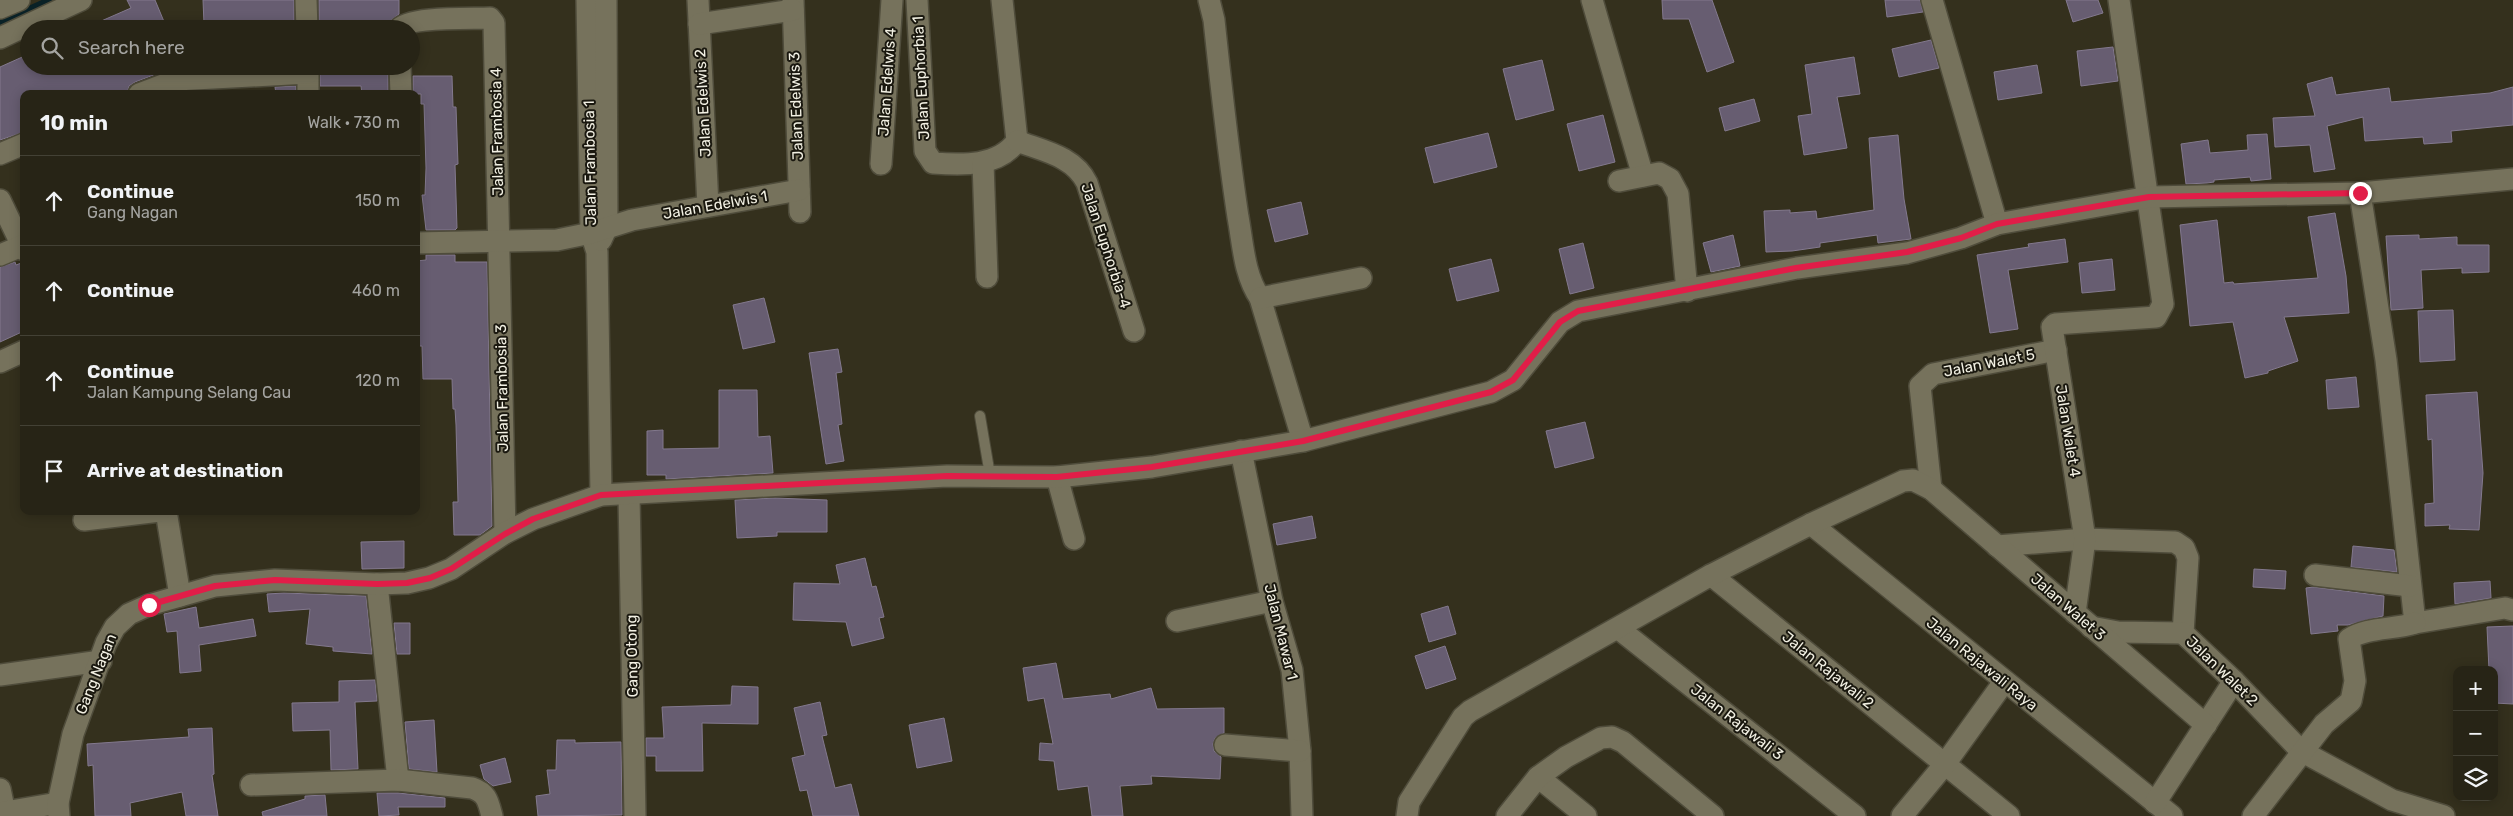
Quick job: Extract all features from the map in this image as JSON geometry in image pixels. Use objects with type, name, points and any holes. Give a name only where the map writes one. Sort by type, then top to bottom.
[{"type":"street","points":[[0,8],[19,0]]},
{"type":"street","points":[[38,20],[81,0]]},
{"type":"street","points":[[306,0],[306,20]]},
{"type":"street","name":"Jalan Frambosia 1","points":[[587,0],[598,237]]},
{"type":"street","name":"Jalan Frambosia 1","points":[[598,237],[606,0]]},
{"type":"street","name":"Jalan Edelwis 2","points":[[698,0],[708,206]]},
{"type":"street","name":"Jalan Edelwis 4","points":[[881,164],[892,0]]},
{"type":"street","name":"Jalan Euphorbia 1","points":[[917,0],[926,151],[933,163],[983,163]]},
{"type":"street","points":[[987,277],[983,163],[1009,152],[1017,141],[1002,0]]},
{"type":"street","points":[[1209,0],[1214,20],[1227,140],[1249,275],[1260,298],[1303,441]]},
{"type":"street","points":[[1592,0],[1643,176]]},
{"type":"street","points":[[1932,0],[1997,224]]},
{"type":"street","points":[[2119,0],[2149,197]]},
{"type":"street","points":[[699,24],[793,5]]},
{"type":"street","name":"Jalan Edelwis 3","points":[[793,5],[800,212]]},
{"type":"street","name":"Jalan Frambosia 4","points":[[420,21],[490,18],[494,23],[499,242]]},
{"type":"street","points":[[0,38],[20,29]]},
{"type":"street","points":[[400,75],[401,90]]},
{"type":"street","points":[[150,90],[176,80],[308,78]]},
{"type":"street","name":"Jalan Euphorbia-4","points":[[1017,141],[1061,158],[1080,170],[1087,183],[1134,331]]},
{"type":"street","points":[[0,154],[20,146]]},
{"type":"street","points":[[1619,181],[1659,173],[1670,179],[1678,194],[1687,291]]},
{"type":"street","name":"Gang Nagan","points":[[59,809],[73,734],[106,643],[115,627],[129,614],[149,605],[215,586],[275,580],[377,584],[407,583],[430,578],[451,569],[505,534],[533,519],[601,495],[990,475],[1057,477],[1152,467],[1303,441],[1491,392],[1513,380],[1560,322],[1578,311],[1796,268],[1907,252],[1961,238],[1997,224],[2149,197],[2360,193],[2513,179]]},
{"type":"street","name":"Jalan Edelwis 1","points":[[420,243],[499,242],[598,237],[632,220],[799,190]]},
{"type":"street","points":[[2360,193],[2386,360],[2415,623]]},
{"type":"street","name":"Jalan Walet 4","points":[[2075,613],[2084,538],[2052,327],[2055,324],[2156,316],[2159,313],[2163,304],[2149,197]]},
{"type":"street","points":[[0,200],[20,241]]},
{"type":"street","points":[[598,237],[601,495]]},
{"type":"street","name":"Jalan Frambosia 3","points":[[499,242],[505,534]]},
{"type":"street","points":[[0,255],[20,248]]},
{"type":"street","points":[[1260,298],[1361,278]]},
{"type":"street","name":"Jalan Walet 5","points":[[1931,489],[1920,386],[1924,380],[1933,374],[2056,350]]},
{"type":"street","points":[[0,362],[20,353]]},
{"type":"street","name":"Jalan Mawar 1","points":[[1241,451],[1272,601],[1292,670],[1300,750],[1302,816]]},
{"type":"street","points":[[1057,477],[1074,539]]},
{"type":"street","points":[[1407,816],[1409,802],[1466,714],[1619,629],[1711,575],[1811,524],[1903,481],[1918,482],[1931,489]]},
{"type":"street","name":"Jalan Walet 3","points":[[1931,489],[2206,725]]},
{"type":"street","name":"Gang Otong","points":[[629,495],[635,816]]},
{"type":"street","points":[[84,520],[126,515]]},
{"type":"street","points":[[167,515],[180,596]]},
{"type":"street","name":"Jalan Rajawali Raya","points":[[1811,524],[2172,816]]},
{"type":"street","name":"Jalan Walet 2","points":[[1997,546],[2084,538],[2175,542],[2184,548],[2188,558],[2183,633],[2234,681],[2301,751],[2386,808],[2444,816]]},
{"type":"street","name":"Jalan Rajawali 2","points":[[1711,575],[2008,816]]},
{"type":"street","points":[[2315,575],[2410,586]]},
{"type":"street","points":[[377,584],[398,780]]},
{"type":"street","points":[[1177,621],[1272,601]]},
{"type":"street","points":[[2253,816],[2301,751],[2333,714],[2351,702],[2355,681],[2349,639],[2364,633],[2400,628],[2415,623],[2505,608],[2513,610]]},
{"type":"street","points":[[2091,627],[2118,632],[2183,633]]},
{"type":"street","name":"Jalan Rajawali 3","points":[[1619,629],[1855,816]]},
{"type":"street","points":[[0,675],[101,661]]},
{"type":"street","points":[[2155,803],[2234,681]]},
{"type":"street","points":[[1902,816],[1945,764],[2004,682]]},
{"type":"street","points":[[1507,816],[1538,777],[1566,757],[1601,738],[1612,736],[1623,742],[1713,816]]},
{"type":"street","points":[[1225,745],[1300,750]]},
{"type":"street","points":[[1538,777],[1586,816]]},
{"type":"street","points":[[251,785],[398,780],[481,791],[486,796],[492,816]]},
{"type":"street","points":[[0,790],[3,813],[59,809]]},
{"type":"lane","points":[[980,416],[990,475]]},
{"type":"building","points":[[127,0],[155,0],[163,20],[104,20],[131,8]]},
{"type":"building","points":[[203,0],[294,0],[294,20],[204,20]]},
{"type":"building","points":[[319,0],[399,0],[399,14],[391,20],[319,20]]},
{"type":"building","points":[[1662,0],[1712,0],[1734,62],[1707,72],[1689,19],[1663,19]]},
{"type":"building","points":[[1885,0],[1920,0],[1923,12],[1887,17]]},
{"type":"building","points":[[2066,0],[2098,0],[2103,13],[2073,22]]},
{"type":"building","points":[[1931,40],[1939,68],[1899,77],[1892,49]]},
{"type":"building","points":[[2113,47],[2118,81],[2081,86],[2077,51]]},
{"type":"building","points":[[1854,57],[1860,94],[1837,97],[1847,148],[1804,155],[1798,116],[1812,114],[1805,65]]},
{"type":"building","points":[[20,58],[20,75],[154,75],[135,82],[129,86],[128,90],[20,90],[20,133],[0,140],[0,67]]},
{"type":"building","points":[[1542,60],[1554,110],[1516,120],[1503,69]]},
{"type":"building","points":[[2037,65],[2042,93],[1998,100],[1994,72]]},
{"type":"building","points":[[320,75],[388,75],[388,90],[362,90],[361,86],[320,86]]},
{"type":"building","points":[[413,76],[452,76],[453,107],[456,107],[458,164],[455,165],[457,228],[455,230],[426,230],[422,195],[425,195],[426,168],[424,104],[421,104],[420,90],[413,90]]},
{"type":"building","points":[[2332,77],[2336,95],[2389,88],[2391,102],[2490,93],[2513,87],[2513,125],[2451,131],[2452,142],[2424,144],[2423,137],[2365,141],[2363,117],[2327,126],[2335,169],[2314,172],[2310,145],[2275,147],[2273,118],[2315,116],[2307,84]]},
{"type":"building","points":[[296,86],[296,90],[275,90],[275,87]]},
{"type":"building","points":[[1754,99],[1760,121],[1725,131],[1719,108]]},
{"type":"building","points":[[1603,115],[1615,162],[1579,171],[1567,124]]},
{"type":"building","points":[[1488,133],[1497,167],[1434,183],[1425,148]]},
{"type":"building","points":[[2267,134],[2271,179],[2251,181],[2250,177],[2186,184],[2181,144],[2208,140],[2210,153],[2248,150],[2247,135]]},
{"type":"building","points":[[1898,135],[1904,199],[1911,239],[1878,243],[1877,235],[1820,243],[1820,247],[1766,252],[1764,211],[1790,210],[1790,213],[1816,211],[1817,219],[1874,210],[1869,138]]},
{"type":"building","points":[[1301,202],[1308,234],[1275,242],[1267,210]]},
{"type":"building","points":[[2335,213],[2346,276],[2349,313],[2284,317],[2298,361],[2268,371],[2268,373],[2245,378],[2233,322],[2190,326],[2180,225],[2217,220],[2224,283],[2233,282],[2234,284],[2318,278],[2308,217]]},
{"type":"building","points":[[1733,235],[1740,266],[1711,272],[1703,243]]},
{"type":"building","points":[[2419,235],[2419,239],[2457,237],[2457,245],[2489,245],[2489,272],[2462,273],[2462,268],[2421,270],[2423,308],[2391,310],[2386,236]]},
{"type":"building","points":[[2065,239],[2068,262],[2008,270],[2018,329],[1990,333],[1977,255],[2029,247],[2028,244]]},
{"type":"building","points":[[1583,243],[1594,288],[1570,294],[1559,249]]},
{"type":"building","points":[[426,255],[455,255],[455,262],[487,262],[492,526],[480,535],[454,535],[453,502],[458,502],[456,425],[455,409],[453,409],[452,379],[423,379],[422,346],[420,346],[420,261],[426,260]]},
{"type":"building","points":[[1491,259],[1499,291],[1457,301],[1449,269]]},
{"type":"building","points":[[2112,259],[2115,290],[2082,293],[2079,263]]},
{"type":"building","points":[[15,262],[16,265],[20,264],[20,333],[0,342],[0,267]]},
{"type":"building","points":[[764,298],[775,342],[743,349],[733,305]]},
{"type":"building","points":[[2453,310],[2455,360],[2420,362],[2418,311]]},
{"type":"building","points":[[838,349],[842,372],[836,373],[842,424],[838,425],[844,461],[826,464],[809,353]]},
{"type":"building","points":[[2356,377],[2359,407],[2328,409],[2326,380]]},
{"type":"building","points":[[719,390],[757,390],[758,437],[770,436],[773,473],[666,479],[666,475],[647,475],[647,431],[663,430],[663,449],[719,448]]},
{"type":"building","points":[[2477,392],[2483,473],[2479,530],[2449,529],[2450,525],[2425,526],[2425,504],[2434,503],[2432,439],[2428,440],[2426,395]]},
{"type":"building","points":[[1585,422],[1594,458],[1555,468],[1546,431]]},
{"type":"building","points":[[775,498],[827,500],[827,532],[777,532],[777,536],[737,538],[735,500]]},
{"type":"building","points":[[1312,516],[1316,538],[1277,545],[1273,524]]},
{"type":"building","points":[[404,541],[404,568],[362,569],[361,542]]},
{"type":"building","points":[[2353,546],[2394,550],[2397,572],[2351,567]]},
{"type":"building","points":[[865,558],[872,587],[876,586],[884,617],[879,618],[884,638],[852,646],[846,622],[793,620],[794,583],[840,584],[836,565]]},
{"type":"building","points":[[2254,569],[2286,571],[2285,589],[2253,587]]},
{"type":"building","points":[[2490,581],[2491,598],[2455,604],[2454,583]]},
{"type":"building","points":[[2313,587],[2384,596],[2383,616],[2348,625],[2337,625],[2338,631],[2311,634],[2306,588]]},
{"type":"building","points":[[267,594],[366,596],[372,654],[333,651],[333,647],[306,644],[310,609],[269,612]]},
{"type":"building","points":[[1448,606],[1456,634],[1429,642],[1421,614]]},
{"type":"building","points":[[196,607],[199,628],[253,619],[256,636],[199,645],[201,671],[180,673],[177,631],[167,632],[164,614]]},
{"type":"building","points":[[394,623],[410,623],[410,654],[397,654]]},
{"type":"building","points":[[2513,626],[2513,704],[2498,703],[2498,666],[2489,666],[2487,627]]},
{"type":"building","points":[[1445,646],[1456,679],[1426,689],[1415,656]]},
{"type":"building","points":[[1056,663],[1063,699],[1110,694],[1111,699],[1151,688],[1157,709],[1224,708],[1224,733],[1215,738],[1213,744],[1214,751],[1221,757],[1220,779],[1151,776],[1152,784],[1120,786],[1123,816],[1092,816],[1088,786],[1058,790],[1054,761],[1039,760],[1040,743],[1053,744],[1044,698],[1028,701],[1023,668]]},
{"type":"building","points":[[375,680],[377,701],[355,702],[358,769],[331,770],[330,730],[293,731],[292,703],[339,702],[339,681]]},
{"type":"building","points":[[732,686],[758,687],[758,724],[702,723],[703,771],[656,771],[656,756],[646,756],[646,738],[664,738],[662,707],[731,705]]},
{"type":"building","points":[[820,702],[827,735],[822,736],[835,788],[851,784],[859,816],[813,816],[807,790],[800,791],[792,758],[805,755],[794,708]]},
{"type":"building","points":[[944,718],[952,761],[917,768],[909,725]]},
{"type":"building","points":[[434,720],[437,772],[409,769],[405,722]]},
{"type":"building","points":[[212,728],[214,774],[212,775],[218,816],[186,816],[182,792],[130,803],[131,816],[95,816],[93,765],[88,766],[87,744],[189,737],[188,729]]},
{"type":"building","points":[[557,740],[575,740],[575,743],[621,742],[622,815],[538,816],[536,796],[550,794],[547,770],[556,770]]},
{"type":"building","points":[[505,758],[511,782],[493,786],[484,779],[480,765]]},
{"type":"building","points":[[377,793],[398,793],[445,798],[445,807],[398,807],[399,815],[379,816]]},
{"type":"building","points":[[325,795],[327,816],[263,816],[262,812],[305,799],[305,796]]},
{"type":"waterway","points":[[0,22],[49,0]]},
{"type":"route","points":[[149,605],[215,586],[275,580],[377,584],[407,583],[430,578],[451,569],[505,534],[533,519],[601,495],[629,495],[947,476],[1057,477],[1152,467],[1303,441],[1491,392],[1513,380],[1560,322],[1578,311],[1796,268],[1907,252],[1961,238],[1997,224],[2149,197],[2360,193]]}]
